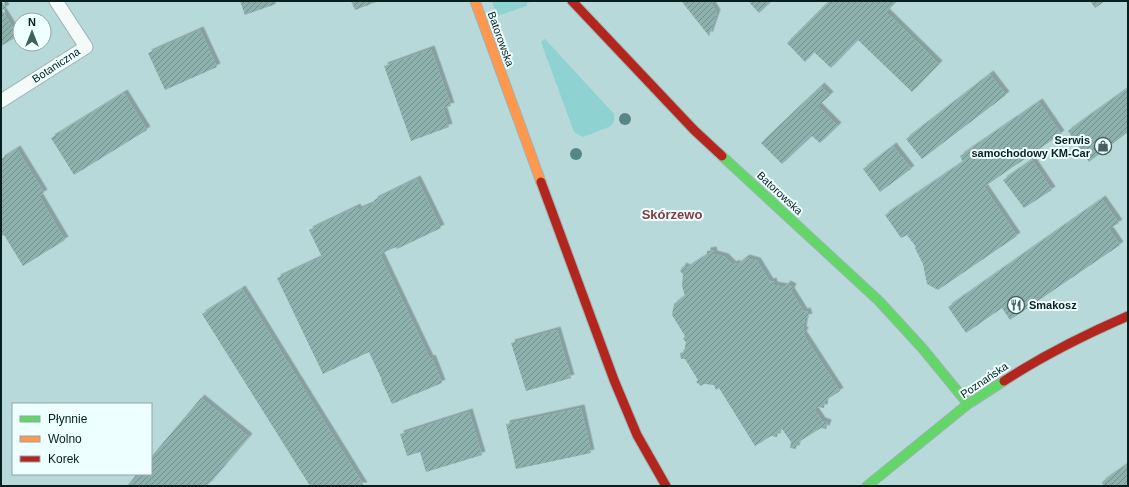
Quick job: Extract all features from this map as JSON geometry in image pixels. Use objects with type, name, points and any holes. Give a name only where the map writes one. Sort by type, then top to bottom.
[{"type":"street","name":"Batorowska","points":[[475,1],[614,380],[637,435],[666,486]]},
{"type":"street","name":"Batorowska","points":[[572,1],[694,130],[879,301],[923,350],[968,404]]},
{"type":"street","name":"Poznańska","points":[[867,486],[968,404],[1035,361],[1084,335],[1128,316]]},
{"type":"lane","name":"Botaniczna","points":[[1,101],[86,47],[56,1]]},
{"type":"shaded area","points":[[492,1],[537,1],[527,3],[527,6],[497,16]]},
{"type":"shaded area","points":[[545,39],[614,114],[614,121],[611,126],[583,137],[574,132],[541,42]]},
{"type":"building","points":[[1,1],[6,8],[2,10],[12,26],[12,40],[1,46]]},
{"type":"building","points":[[240,1],[275,1],[276,4],[245,15]]},
{"type":"building","points":[[351,1],[379,1],[355,10]]},
{"type":"building","points":[[714,1],[711,3],[717,13],[709,36],[682,2]]},
{"type":"building","points":[[748,1],[772,1],[759,13]]},
{"type":"building","points":[[829,1],[897,1],[886,12],[939,64],[912,92],[858,40],[831,68],[814,52],[805,62],[787,43]]},
{"type":"building","points":[[1090,1],[1105,1],[1095,8]]},
{"type":"building","points":[[200,30],[217,67],[165,90],[148,53]]},
{"type":"building","points":[[431,49],[451,106],[443,108],[449,127],[411,141],[384,66]]},
{"type":"building","points":[[990,74],[1006,95],[922,159],[906,139]]},
{"type":"building","points":[[821,86],[830,95],[818,106],[838,126],[820,143],[812,136],[782,164],[761,143]]},
{"type":"building","points":[[1128,88],[1128,132],[1089,162],[1068,131]]},
{"type":"building","points":[[124,93],[147,130],[74,175],[51,138]]},
{"type":"building","points":[[1039,102],[1061,134],[984,187],[1017,236],[938,290],[927,284],[923,264],[915,248],[916,247],[907,235],[901,238],[885,215],[963,162],[960,156]]},
{"type":"building","points":[[893,146],[911,169],[880,192],[863,169]]},
{"type":"building","points":[[17,149],[44,193],[39,196],[65,240],[23,266],[4,235],[1,236],[1,159]]},
{"type":"building","points":[[1032,160],[1052,190],[1024,208],[1003,180]]},
{"type":"building","points":[[417,179],[441,228],[397,249],[396,247],[380,254],[430,359],[432,358],[442,383],[392,404],[369,352],[323,374],[277,278],[322,257],[309,230],[357,207],[358,210],[375,203],[374,200]]},
{"type":"building","points":[[1102,199],[1119,223],[1109,229],[1120,245],[1010,320],[1002,308],[966,333],[948,307]]},
{"type":"building","points":[[713,250],[714,254],[725,257],[733,265],[736,263],[737,265],[746,258],[757,261],[770,282],[773,281],[774,285],[785,287],[787,284],[793,287],[791,291],[804,312],[807,311],[809,317],[805,318],[803,329],[805,331],[803,334],[840,391],[825,401],[824,408],[818,407],[814,409],[822,421],[828,423],[826,429],[821,428],[797,443],[796,449],[790,448],[791,442],[782,429],[778,432],[777,437],[771,436],[755,446],[719,388],[716,390],[714,385],[704,384],[701,386],[696,382],[698,380],[685,359],[681,359],[680,353],[684,352],[686,342],[683,339],[685,336],[672,315],[674,304],[685,296],[682,286],[683,274],[680,271],[683,266],[687,268],[707,255],[707,251]]},
{"type":"building","points":[[242,289],[364,486],[310,486],[202,314]]},
{"type":"building","points":[[557,330],[571,378],[526,391],[511,343]]},
{"type":"building","points":[[201,398],[249,437],[207,486],[127,486],[136,475],[152,475],[152,456]]},
{"type":"building","points":[[581,408],[591,453],[516,469],[506,424]]},
{"type":"building","points":[[469,412],[482,455],[426,472],[420,452],[407,456],[400,434]]},
{"type":"building","points":[[1126,465],[1128,468],[1128,486],[1101,486],[1103,485],[1102,482]]},
{"type":"traffic: fast","points":[[722,156],[879,301],[923,349],[968,404]]},
{"type":"traffic: fast","points":[[867,486],[968,404],[1004,381]]},
{"type":"traffic: slow","points":[[475,1],[541,182]]},
{"type":"traffic: jam","points":[[572,1],[694,130],[722,156]]},
{"type":"traffic: jam","points":[[541,182],[614,380],[637,435],[666,486]]},
{"type":"traffic: jam","points":[[1004,381],[1064,346],[1128,316]]},
{"type":"place","name":"Serwis samochodowy KM-Car","points":[[1103,146]]},
{"type":"place","name":"Smakosz","points":[[1016,305]]},
{"type":"district","name":"Skórzewo","points":[[672,214]]}]
